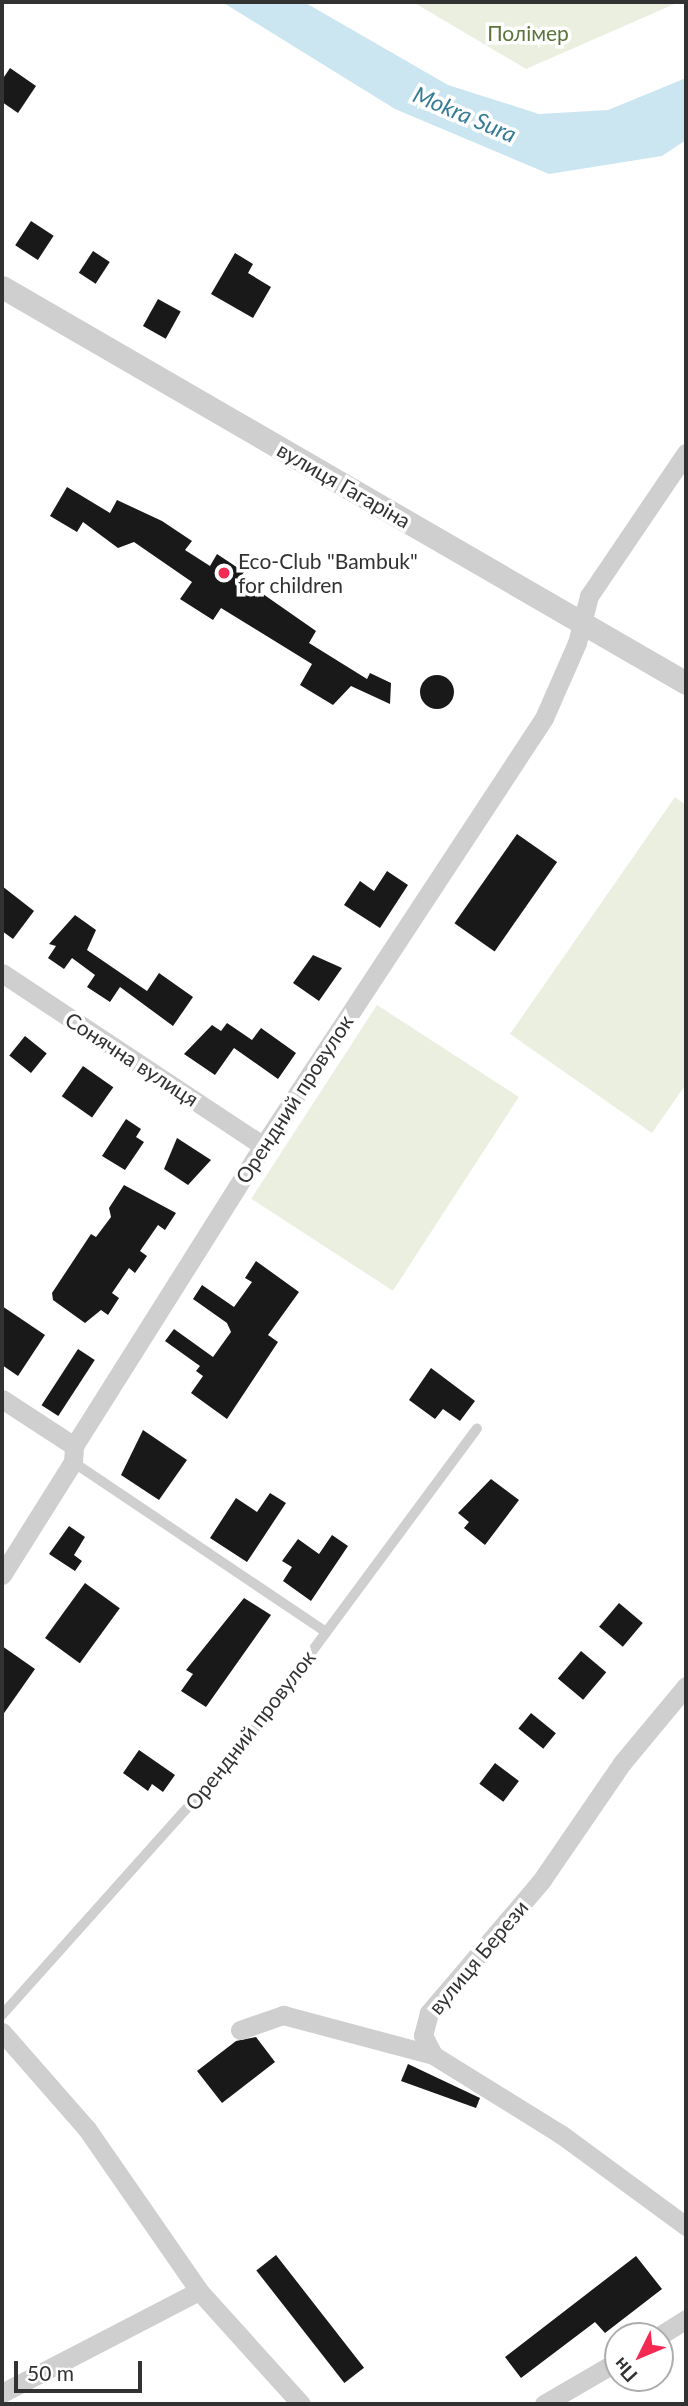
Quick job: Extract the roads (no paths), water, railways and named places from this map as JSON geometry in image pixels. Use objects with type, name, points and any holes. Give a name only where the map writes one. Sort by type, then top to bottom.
[{"type":"street","name":"вулиця Гагаріна","points":[[2,287],[686,683]]},
{"type":"street","points":[[578,621],[686,453]]},
{"type":"street","name":"Орендний провулок","points":[[2,1574],[263,1146],[544,718],[577,643],[578,621]]},
{"type":"street","name":"Сонячна вулиця","points":[[2,973],[263,1146]]},
{"type":"street","points":[[2,1399],[73,1454]]},
{"type":"street","name":"вулиця Берези","points":[[433,2055],[424,2035],[429,2013],[542,1880],[622,1763],[686,1686]]},
{"type":"street","points":[[240,2030],[284,2015],[433,2055],[562,2136],[686,2226]]},
{"type":"street","points":[[2,2032],[87,2129],[199,2291],[302,2404]]},
{"type":"street","points":[[2,2393],[199,2291]]},
{"type":"street","points":[[544,2404],[604,2369]]},
{"type":"lane","name":"Орендний провулок","points":[[2,2015],[152,1854],[326,1632],[477,1429]]},
{"type":"lane","points":[[73,1454],[326,1632]]},
{"type":"water","name":"Mokra Sura","points":[[222,2],[304,2],[448,85],[539,114],[608,110],[686,78],[686,140],[662,156],[549,174],[395,109]]},
{"type":"place","name":"Eco-Club \"Bambuk\" for children","points":[[224,573]]},
{"type":"park label","name":"Полімер","points":[[528,33]]}]
